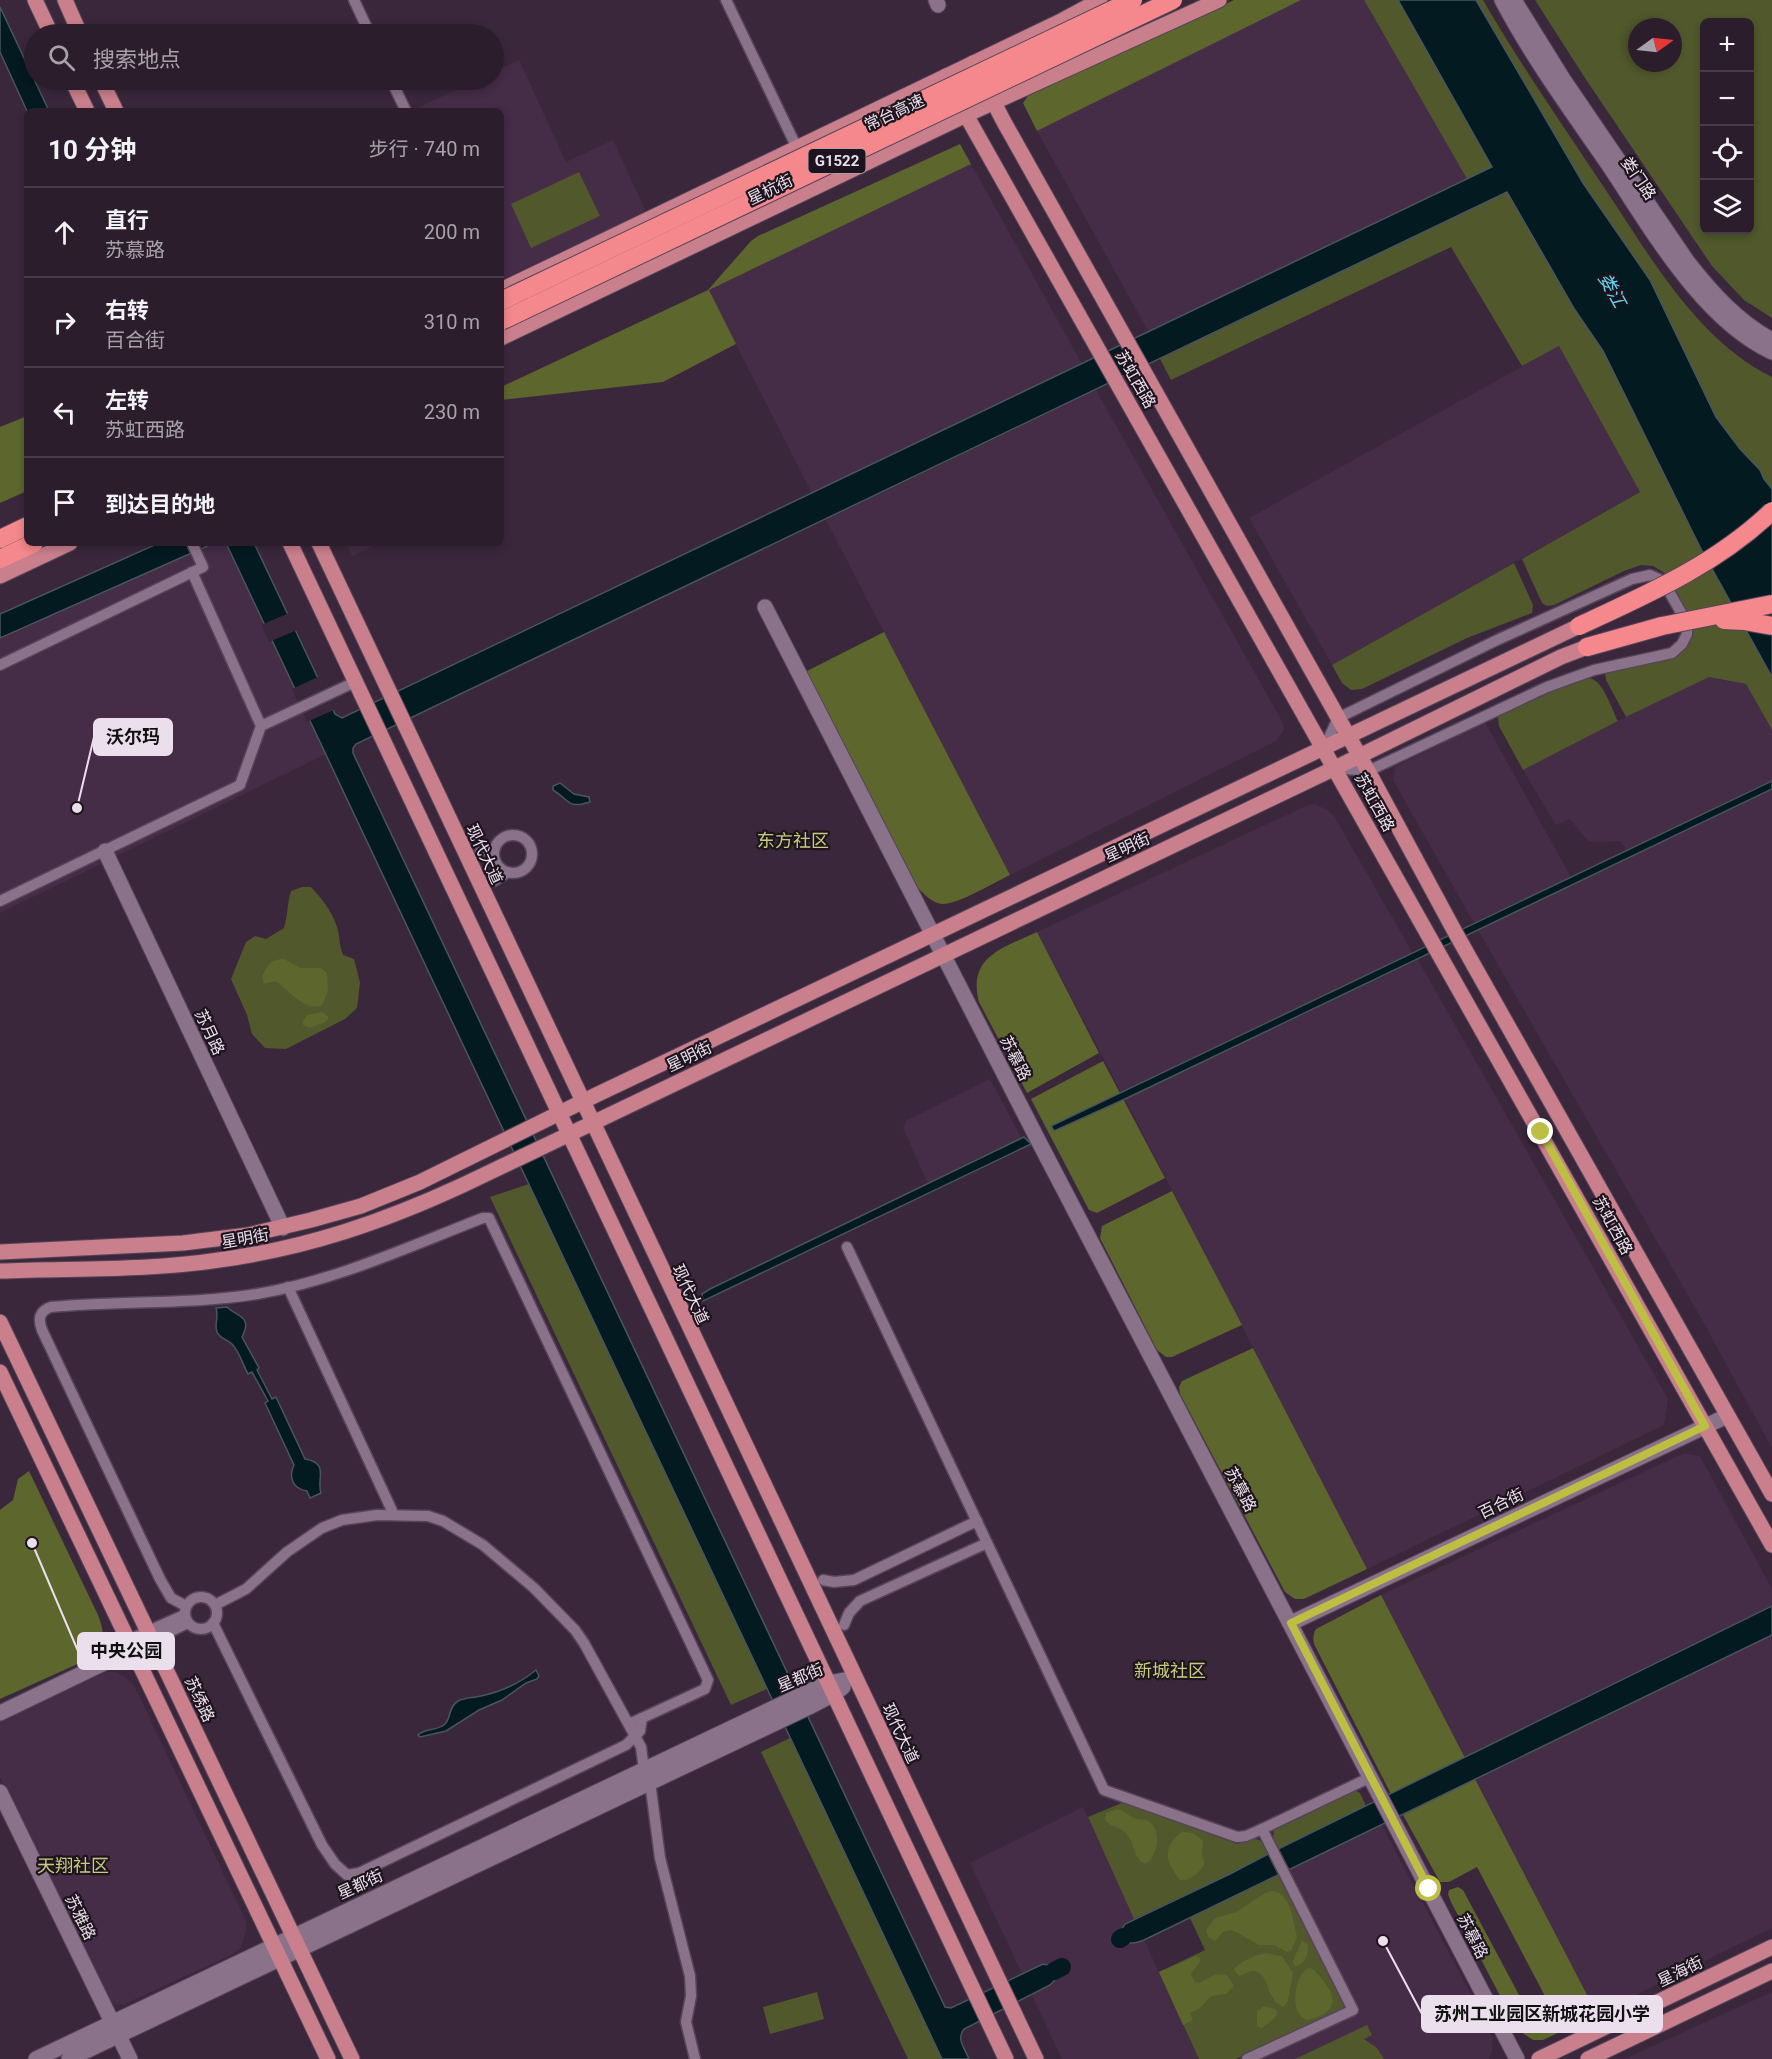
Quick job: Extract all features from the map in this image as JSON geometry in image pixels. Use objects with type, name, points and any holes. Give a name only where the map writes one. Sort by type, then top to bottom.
[{"type":"highway","name":"常台高速","points":[[504,300],[1133,0]]},
{"type":"highway","name":"常台高速","points":[[504,320],[1173,0]]},
{"type":"highway","points":[[1579,626],[1653,592],[1701,566],[1739,539],[1772,511]]},
{"type":"highway","points":[[0,539],[24,527]]},
{"type":"highway","points":[[0,559],[28,546]]},
{"type":"highway","points":[[1587,647],[1662,626],[1772,604]]},
{"type":"highway","points":[[1662,626],[1729,620],[1772,626]]},
{"type":"main road","points":[[35,0],[46,24]]},
{"type":"main road","points":[[64,0],[75,24]]},
{"type":"main road","name":"星杭街","points":[[504,289],[1100,0]]},
{"type":"main road","name":"星杭街","points":[[504,337],[993,102],[1219,0]]},
{"type":"main road","name":"娄门路","points":[[1502,0],[1554,85],[1686,278],[1733,327],[1749,340],[1772,352]]},
{"type":"main road","name":"娄门路","points":[[1514,0],[1554,66],[1687,261],[1732,311],[1755,330],[1772,340]]},
{"type":"main road","name":"苏虹西路","points":[[973,63],[1458,936],[1772,1494]]},
{"type":"main road","name":"苏虹西路","points":[[946,76],[1772,1545]]},
{"type":"main road","points":[[77,90],[86,108]]},
{"type":"main road","points":[[106,90],[115,108]]},
{"type":"main road","points":[[0,530],[24,518]]},
{"type":"main road","points":[[0,576],[64,546]]},
{"type":"main road","points":[[291,546],[1006,2059]]},
{"type":"main road","name":"现代大道","points":[[320,546],[684,1321],[1036,2059]]},
{"type":"main road","name":"苏慕路","points":[[765,607],[1039,1142],[1517,2059]]},
{"type":"main road","name":"星明街","points":[[0,1252],[183,1244],[283,1228],[375,1201],[456,1165],[559,1113],[1579,626]]},
{"type":"main road","name":"星明街","points":[[0,1271],[187,1264],[280,1250],[340,1234],[398,1214],[1335,768],[1561,657],[1587,647]]},
{"type":"main road","name":"苏月路","points":[[105,851],[283,1228]]},
{"type":"main road","name":"苏绣路","points":[[0,1322],[352,2059]]},
{"type":"main road","points":[[0,1372],[328,2059]]},
{"type":"main road","name":"百合街","points":[[1291,1623],[1727,1416]]},
{"type":"main road","points":[[0,1713],[150,1636]]},
{"type":"main road","name":"星都街","points":[[36,2059],[115,2029],[855,1678]]},
{"type":"main road","name":"苏雅路","points":[[0,1792],[130,2059]]},
{"type":"main road","name":"星海街","points":[[1539,2059],[1772,1947]]},
{"type":"main road","points":[[1588,2059],[1772,1971]]},
{"type":"main road","name":"星都街","points":[[69,2059],[115,2029]]},
{"type":"street","points":[[354,0],[365,24]]},
{"type":"street","points":[[726,0],[797,148]]},
{"type":"street","points":[[397,90],[405,108]]},
{"type":"street","points":[[0,665],[203,567],[193,546]]},
{"type":"street","points":[[192,572],[261,726]]},
{"type":"street","points":[[1324,748],[1338,718],[1497,640],[1638,577],[1652,576],[1664,583],[1683,616],[1687,634],[1682,644],[1672,653],[1594,670],[1547,687],[1368,771],[1335,768]]},
{"type":"street","points":[[0,901],[240,785],[261,726],[355,682]]},
{"type":"street","points":[[508,836],[520,837],[530,845],[532,851],[530,864],[520,872],[508,872],[502,869],[495,860],[495,848],[508,836]]},
{"type":"street","points":[[480,852],[495,848]]},
{"type":"street","points":[[494,881],[508,872]]},
{"type":"street","points":[[150,1636],[186,1615],[192,1599],[200,1596],[209,1599],[215,1605],[217,1612],[213,1623],[207,1628],[194,1628],[186,1615],[171,1598],[160,1580],[42,1330],[40,1316],[44,1310],[51,1307],[215,1299],[255,1294],[288,1287],[361,1265],[483,1218],[489,1218],[708,1680],[705,1689],[629,1724]]},
{"type":"street","points":[[847,1247],[1104,1790],[1232,1837],[1246,1836],[1371,1777]]},
{"type":"street","points":[[288,1287],[394,1515]]},
{"type":"street","points":[[215,1605],[246,1589],[287,1552],[322,1528],[342,1520],[394,1515],[428,1516],[443,1521],[483,1545],[556,1609],[575,1630],[641,1747],[660,1858],[690,1976],[691,1996],[686,2022],[695,2059]]},
{"type":"street","points":[[823,1580],[834,1582],[854,1580],[976,1521]]},
{"type":"street","points":[[844,1625],[849,1613],[860,1601],[987,1543]]},
{"type":"street","points":[[213,1623],[322,1845],[335,1864],[347,1875],[359,1873],[626,1744],[640,1731],[642,1718]]},
{"type":"street","points":[[1247,2059],[1353,2010],[1262,1828]]},
{"type":"shaded area","points":[[1301,0],[1364,0],[1467,179],[1153,340],[1037,131]]},
{"type":"shaded area","points":[[519,60],[566,162],[613,140],[646,212],[504,279],[504,108],[417,108],[456,90],[504,90],[504,67]]},
{"type":"shaded area","points":[[971,164],[1082,364],[812,493],[708,290]]},
{"type":"shaded area","points":[[1559,346],[1640,492],[1332,665],[1249,518]]},
{"type":"shaded area","points":[[1096,390],[1283,723],[1284,730],[1276,741],[1010,875],[826,520]]},
{"type":"shaded area","points":[[207,546],[227,546],[326,754],[0,913],[0,638]]},
{"type":"shaded area","points":[[347,546],[373,546],[352,556]]},
{"type":"shaded area","points":[[1708,677],[1746,684],[1772,730],[1772,781],[1627,850],[1620,841],[1588,841],[1570,819],[1556,825],[1523,770]]},
{"type":"shaded area","points":[[1485,722],[1571,877],[1474,923],[1393,780],[1395,767]]},
{"type":"shaded area","points":[[1772,789],[1772,1448],[1701,1318],[1478,930]]},
{"type":"shaded area","points":[[1315,804],[1334,816],[1413,954],[1121,1092],[1037,932],[1308,805]]},
{"type":"shaded area","points":[[1418,960],[1668,1399],[1664,1425],[1367,1569],[1125,1099]]},
{"type":"shaded area","points":[[990,1079],[1022,1139],[928,1184],[903,1128],[906,1121]]},
{"type":"shaded area","points":[[1684,1453],[1700,1456],[1772,1589],[1772,1606],[1465,1758],[1381,1595]]},
{"type":"shaded area","points":[[1772,1635],[1772,1928],[1597,2014],[1475,1779]]},
{"type":"shaded area","points":[[107,1672],[116,1672],[134,1685],[246,1921],[246,1932],[241,1947],[233,1954],[125,2004],[116,2005],[105,1999],[0,1777],[0,1721]]},
{"type":"shaded area","points":[[1083,1807],[1199,2059],[1062,2059],[970,1863]]},
{"type":"shaded area","points":[[1382,1825],[1488,2027],[1492,2040],[1492,2052],[1489,2059],[1256,2059],[1358,2012],[1290,1870]]},
{"type":"shaded area","points":[[1772,1992],[1772,2059],[1624,2059]]},
{"type":"green space","points":[[1234,0],[1301,0],[1037,131],[1023,103],[1028,96]]},
{"type":"green space","points":[[1364,0],[1398,0],[1493,167],[1467,179]]},
{"type":"green space","points":[[1476,0],[1483,0],[1538,89],[1673,289],[1718,339],[1744,360],[1772,377],[1772,489],[1760,470],[1740,449],[1716,417],[1650,280],[1583,183]]},
{"type":"green space","points":[[1535,0],[1772,0],[1772,318],[1744,300],[1712,266]]},
{"type":"green space","points":[[960,144],[971,164],[709,290],[736,344],[663,382],[504,400],[504,386],[708,290],[758,236]]},
{"type":"green space","points":[[579,172],[600,216],[531,248],[511,204]]},
{"type":"green space","points":[[1507,192],[1575,310],[1603,351],[1700,547],[1772,677],[1772,730],[1746,684],[1709,677],[1626,717],[1606,680],[1605,673],[1688,642],[1667,579],[1663,572],[1653,566],[1641,565],[1624,571],[1554,605],[1547,606],[1542,603],[1522,559],[1640,492],[1559,346],[1522,366],[1451,247],[1171,380],[1160,359]]},
{"type":"green space","points":[[24,417],[24,492],[0,503],[0,427]]},
{"type":"green space","points":[[1514,563],[1533,605],[1532,613],[1467,638],[1362,689],[1351,690],[1342,683],[1332,665]]},
{"type":"green space","points":[[884,632],[1010,875],[949,903],[935,902],[918,888],[805,672]]},
{"type":"green space","points":[[1590,678],[1595,680],[1607,696],[1618,721],[1523,770],[1499,726],[1498,717],[1558,687]]},
{"type":"green space","points":[[311,887],[326,906],[337,927],[343,955],[354,959],[360,983],[357,1008],[345,1019],[286,1049],[265,1048],[252,1034],[247,1015],[231,979],[246,942],[255,936],[266,939],[284,928],[291,891]]},
{"type":"green space","points":[[1037,932],[1099,1053],[1027,1093],[979,1002],[977,986],[978,974],[983,964],[991,956]]},
{"type":"green space","points":[[284,959],[301,968],[321,968],[327,973],[328,991],[322,1005],[315,1007],[303,1003],[275,981],[264,984],[262,977],[268,966],[276,960]]},
{"type":"green space","points":[[322,1012],[328,1016],[325,1022],[310,1028],[303,1025],[307,1015]]},
{"type":"green space","points":[[1103,1061],[1165,1178],[1097,1213],[1089,1210],[1031,1099]]},
{"type":"green space","points":[[529,1184],[767,1689],[731,1705],[490,1197]]},
{"type":"green space","points":[[1172,1191],[1242,1325],[1172,1357],[1166,1357],[1157,1350],[1100,1238],[1102,1226]]},
{"type":"green space","points":[[1253,1348],[1367,1569],[1304,1599],[1295,1599],[1285,1592],[1180,1394],[1179,1387],[1182,1381]]},
{"type":"green space","points":[[29,1471],[98,1615],[103,1637],[101,1647],[93,1657],[0,1699],[0,1510],[13,1500],[18,1479]]},
{"type":"green space","points":[[1381,1595],[1465,1758],[1391,1794],[1313,1640],[1316,1629]]},
{"type":"green space","points":[[790,1738],[942,2059],[908,2059],[761,1752]]},
{"type":"green space","points":[[1475,1779],[1597,2014],[1543,2040],[1533,2040],[1518,2030],[1451,1902],[1449,1890],[1458,1887],[1463,1890],[1526,2008],[1546,1998],[1477,1867],[1449,1882],[1440,1882],[1403,1815]]},
{"type":"green space","points":[[1354,1790],[1360,1793],[1366,1806],[1278,1849],[1273,1839],[1274,1828]]},
{"type":"green space","points":[[1124,1802],[1237,1844],[1253,1839],[1260,1840],[1270,1853],[1134,1919],[1088,1817]]},
{"type":"green space","points":[[1117,1809],[1134,1818],[1149,1821],[1154,1827],[1157,1845],[1153,1857],[1145,1864],[1136,1855],[1126,1833],[1105,1820],[1106,1813]]},
{"type":"green space","points":[[1182,1832],[1193,1833],[1203,1841],[1202,1856],[1205,1863],[1195,1875],[1180,1880],[1171,1867],[1168,1854],[1171,1843]]},
{"type":"green space","points":[[1281,1874],[1343,2000],[1344,2008],[1236,2059],[1199,2059],[1159,1972],[1205,1950],[1190,1918]]},
{"type":"green space","points":[[1272,1891],[1280,1893],[1288,1903],[1292,1914],[1297,1937],[1291,1951],[1287,1952],[1274,1945],[1258,1945],[1231,1930],[1223,1932],[1215,1941],[1208,1937],[1206,1930],[1215,1918],[1236,1912]]},
{"type":"green space","points":[[1302,1940],[1308,1945],[1308,1952],[1306,1958],[1297,1966],[1293,1961]]},
{"type":"green space","points":[[1266,1953],[1282,1956],[1293,1973],[1288,2001],[1284,2007],[1274,2000],[1266,1981],[1258,1972],[1251,1971],[1239,1976],[1234,1970],[1244,1961]]},
{"type":"green space","points":[[1196,1956],[1200,1958],[1200,1962],[1191,1975],[1195,1982],[1199,1983],[1220,1974],[1228,1976],[1234,1986],[1226,1994],[1211,1996],[1199,2009],[1190,2013],[1193,2020],[1183,2025],[1159,1972]]},
{"type":"green space","points":[[1309,1968],[1313,1969],[1331,1992],[1332,2006],[1319,2016],[1307,2020],[1297,2011],[1295,1995],[1299,1978]]},
{"type":"green space","points":[[817,1992],[824,2019],[770,2034],[763,2007]]},
{"type":"green space","points":[[1264,2006],[1278,2012],[1274,2019],[1262,2028],[1257,2026],[1257,2011]]},
{"type":"green space","points":[[1367,2025],[1372,2035],[1364,2039],[1377,2048],[1384,2059],[1295,2059]]},
{"type":"water","name":"娄江","points":[[1398,0],[1476,0],[1583,183],[1650,280],[1716,417],[1740,449],[1760,470],[1772,489],[1772,677],[1700,547],[1603,351],[1575,310],[1507,192],[356,744],[353,748],[353,753],[945,2007],[951,2008],[1043,1964],[1048,1965],[1054,1971],[1054,1981],[1050,1985],[964,2029],[961,2040],[969,2059],[942,2059],[227,546],[255,546],[335,714],[342,718],[1492,167]]},
{"type":"water","points":[[0,7],[24,58],[24,90],[39,90],[48,108],[26,108],[0,52]]},
{"type":"water","points":[[152,546],[207,546],[0,638],[0,614]]},
{"type":"water","points":[[1772,781],[1772,789],[1125,1099],[1054,1131],[1051,1126]]},
{"type":"water","points":[[560,783],[574,794],[589,797],[590,802],[577,805],[570,803],[553,790],[553,786]]},
{"type":"water","points":[[1024,1137],[1031,1144],[703,1301],[702,1294],[710,1289]]},
{"type":"water","points":[[227,1307],[245,1321],[242,1337],[259,1368],[257,1370],[272,1399],[276,1397],[305,1459],[313,1461],[320,1468],[321,1493],[310,1498],[307,1491],[298,1488],[293,1482],[294,1465],[265,1403],[268,1401],[252,1372],[248,1374],[234,1347],[217,1332],[216,1308]]},
{"type":"water","points":[[1772,1606],[1772,1635],[1144,1940],[1132,1943],[1123,1939],[1121,1930],[1125,1924]]},
{"type":"water","points":[[536,1670],[539,1676],[537,1679],[526,1683],[502,1700],[479,1710],[446,1731],[420,1737],[418,1735],[444,1725],[458,1701],[503,1689]]},
{"type":"pier","points":[[289,613],[297,630],[269,642],[261,625]]},
{"type":"pier","points":[[320,676],[336,709],[307,722],[292,689]]},
{"type":"waterway","points":[[1054,1971],[1062,1967]]},
{"type":"place","name":"沃尔玛","points":[[77,808]]},
{"type":"place","name":"中央公园","points":[[32,1543]]},
{"type":"place","name":"苏州工业园区新城花园小学","points":[[1383,1941]]},
{"type":"district","name":"东方社区","points":[[793,841]]},
{"type":"district","name":"新城社区","points":[[1170,1671]]},
{"type":"district","name":"天翔社区","points":[[73,1866]]},
{"type":"route","points":[[1429,1889],[1291,1623],[1705,1426],[1541,1132]]}]
